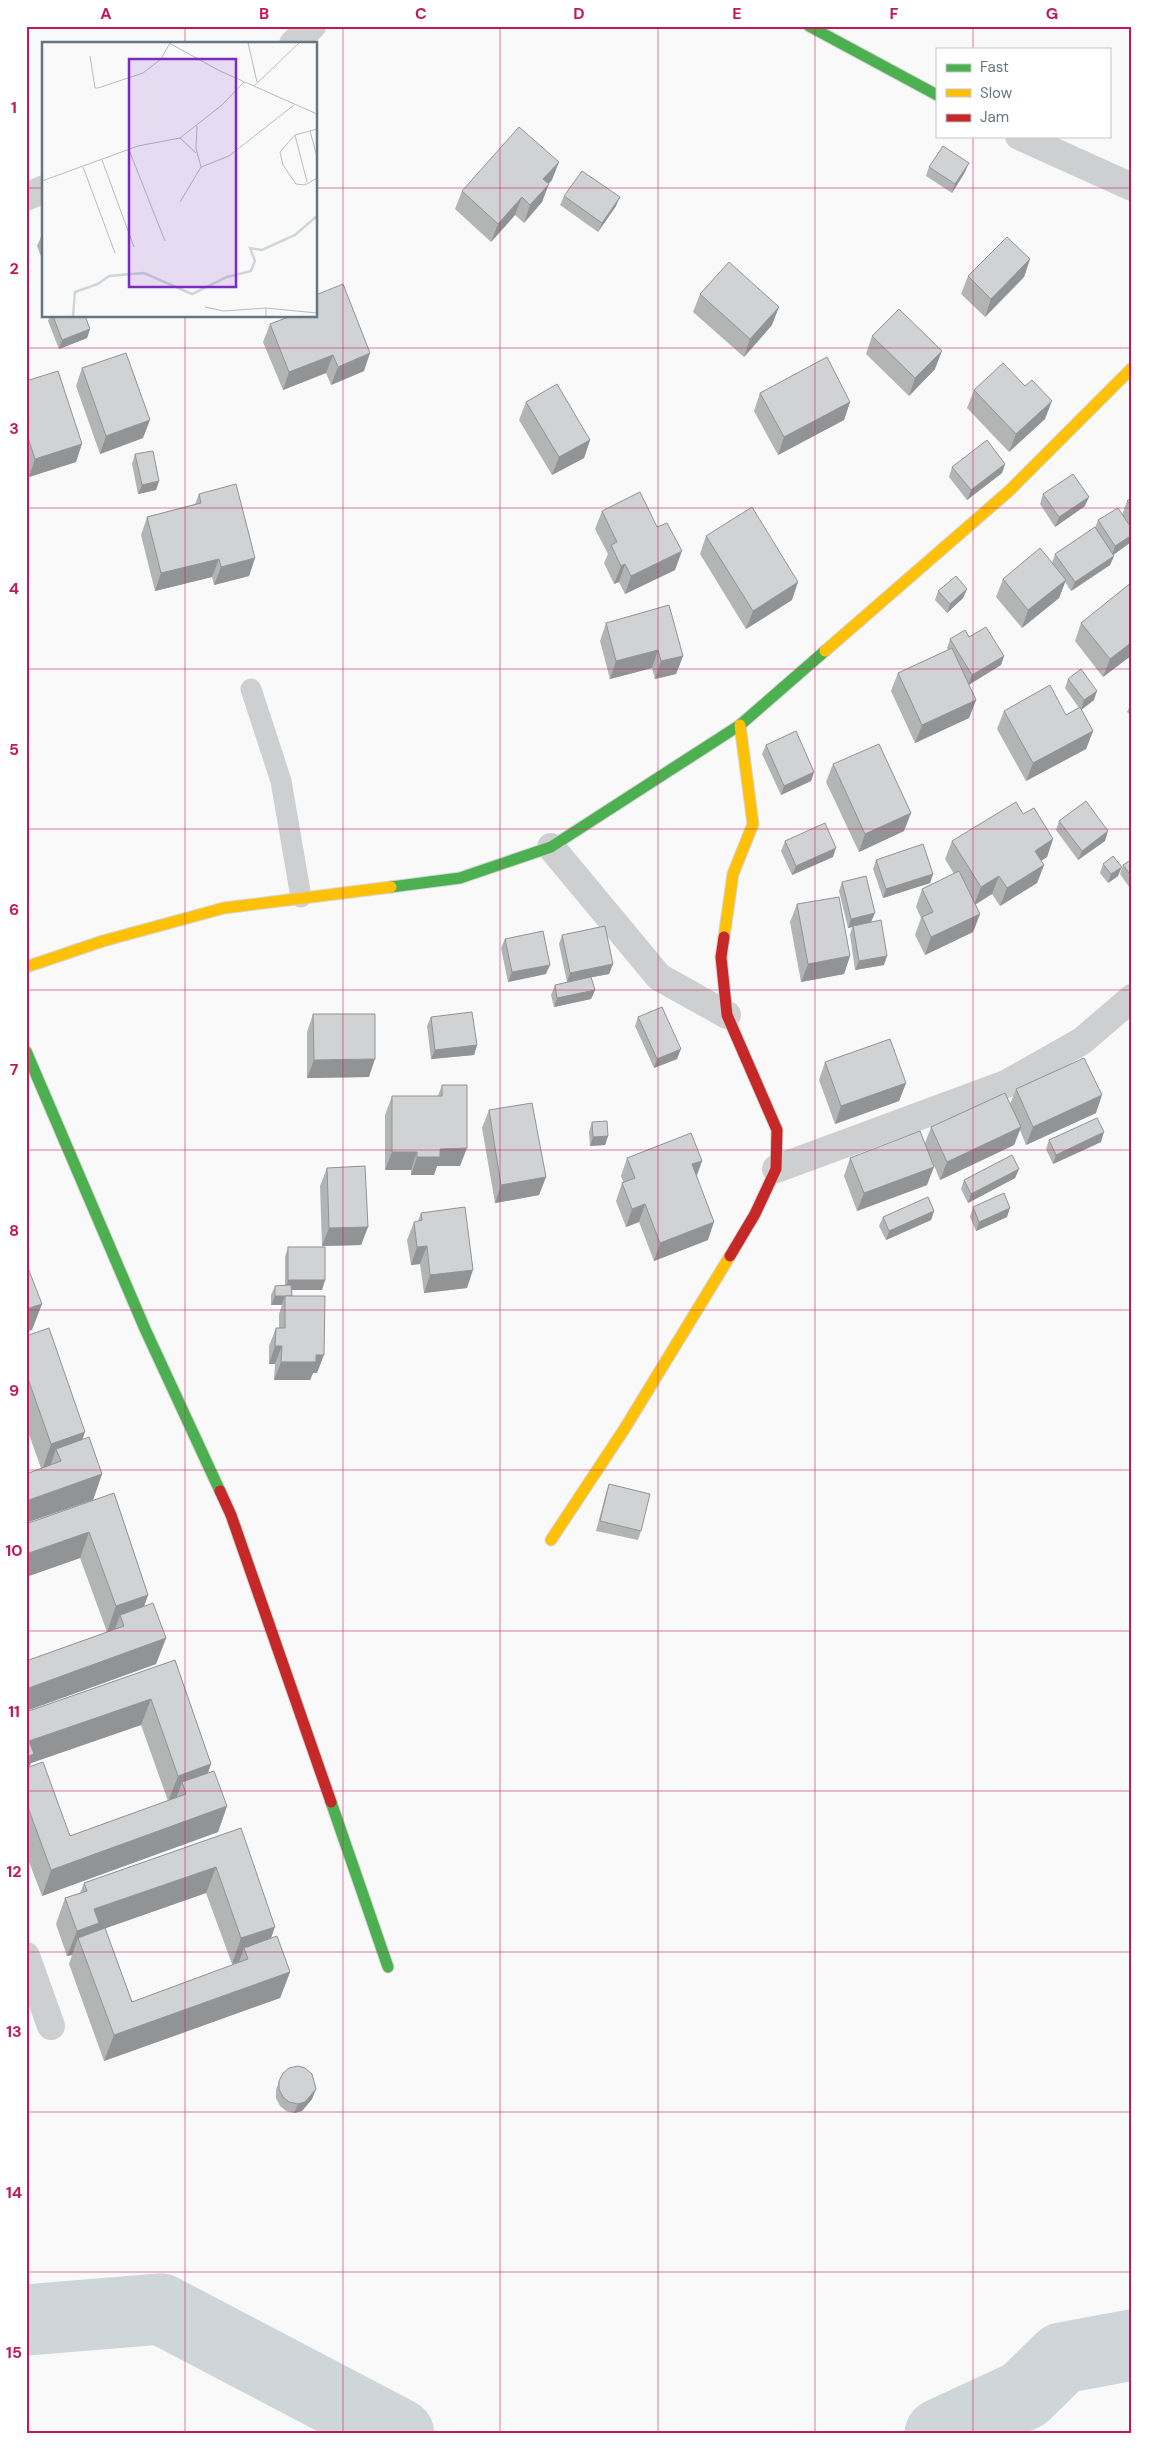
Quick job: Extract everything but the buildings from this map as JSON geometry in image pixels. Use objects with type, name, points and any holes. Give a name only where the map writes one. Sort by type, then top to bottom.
[{"type":"street","points":[[295,42],[312,26]]},
{"type":"street","points":[[809,26],[936,94]]},
{"type":"street","points":[[1023,138],[1132,187]]},
{"type":"street","points":[[26,197],[42,190]]},
{"type":"street","points":[[26,967],[103,941],[224,908],[460,878],[551,847],[740,725],[1009,491],[1132,368]]},
{"type":"street","points":[[551,1540],[625,1428],[755,1214],[776,1168],[777,1130],[728,1015],[721,956],[733,874],[752,824],[740,725]]},
{"type":"street","points":[[551,847],[659,977],[728,1015]]},
{"type":"street","points":[[776,1168],[1006,1084],[1082,1041],[1132,998]]},
{"type":"street","points":[[26,1051],[145,1329],[231,1515],[388,1967]]},
{"type":"street","points":[[26,1956],[51,2026]]},
{"type":"lane","points":[[251,689],[281,781],[301,897]]},
{"type":"waterway","points":[[26,2320],[161,2309],[399,2434]]},
{"type":"waterway","points":[[940,2434],[1024,2395],[1062,2358],[1132,2345]]},
{"type":"traffic: fast","points":[[809,26],[936,94]]},
{"type":"traffic: fast","points":[[391,887],[460,878],[551,847],[740,725],[825,651]]},
{"type":"traffic: fast","points":[[26,1051],[145,1329],[220,1491]]},
{"type":"traffic: fast","points":[[331,1802],[388,1967]]},
{"type":"traffic: slow","points":[[825,651],[1009,491],[1132,368]]},
{"type":"traffic: slow","points":[[724,937],[733,874],[753,824],[740,725]]},
{"type":"traffic: slow","points":[[26,967],[103,941],[224,908],[391,887]]},
{"type":"traffic: slow","points":[[551,1540],[625,1428],[730,1256]]},
{"type":"traffic: jam","points":[[724,937],[721,957],[727,1015],[777,1130],[776,1169],[755,1214],[730,1256]]},
{"type":"traffic: jam","points":[[220,1491],[231,1515],[331,1802]]}]
